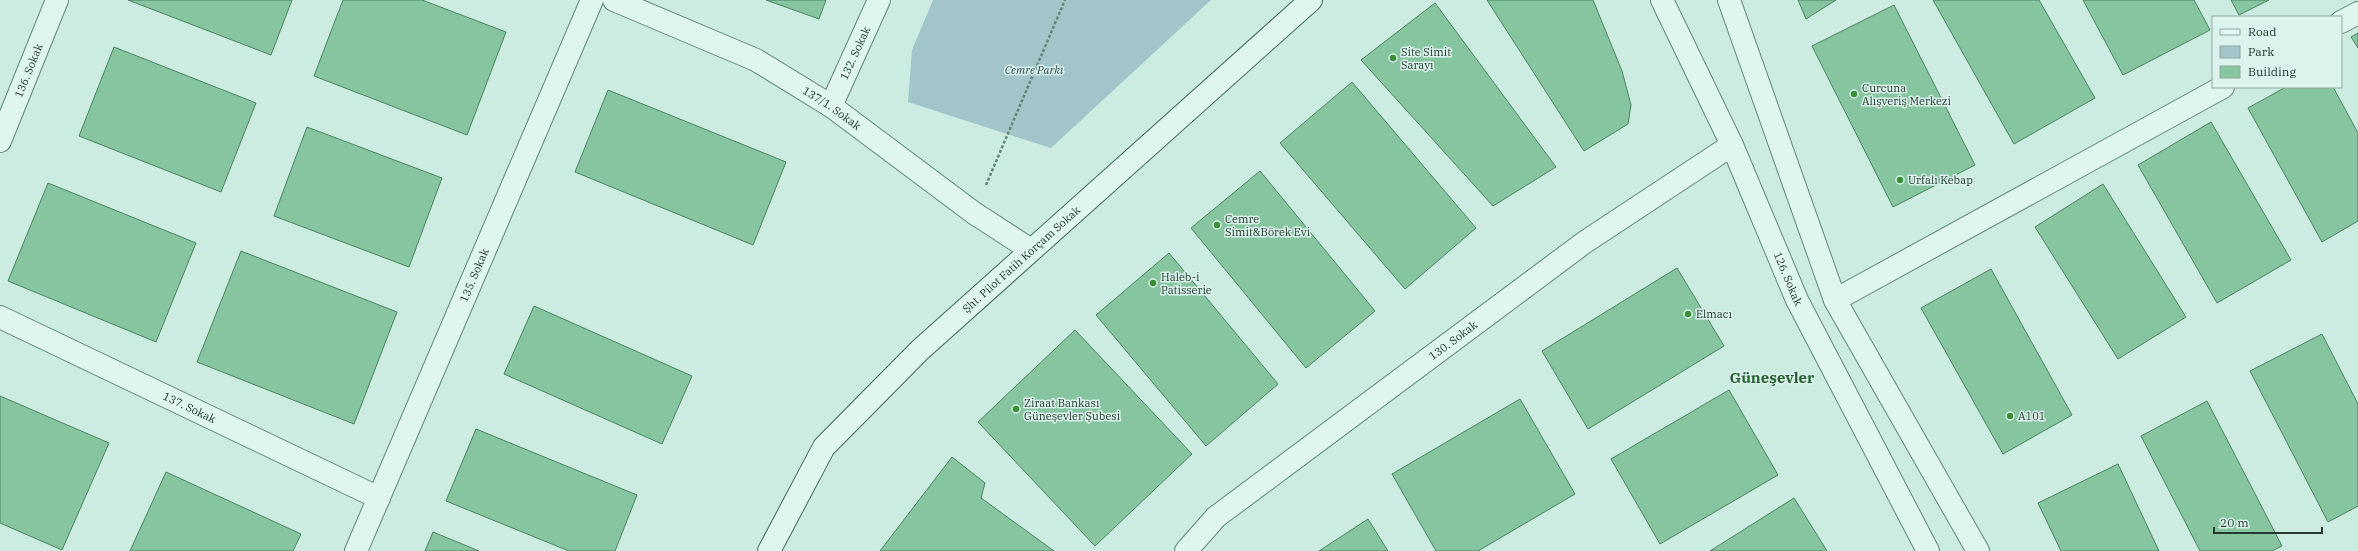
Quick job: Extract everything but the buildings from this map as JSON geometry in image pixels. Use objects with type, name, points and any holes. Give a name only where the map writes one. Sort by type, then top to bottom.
[{"type":"street","name":"136. Sokak","points":[[0,141],[57,0]]},
{"type":"street","name":"135. Sokak","points":[[356,551],[592,0]]},
{"type":"street","name":"137/1. Sokak","points":[[614,0],[756,60],[832,106],[974,213],[1031,250]]},
{"type":"street","name":"132. Sokak","points":[[832,106],[879,0]]},
{"type":"street","name":"Şht. Pilot Fatih Korçam Sokak","points":[[769,551],[824,447],[920,350],[1312,0]]},
{"type":"street","name":"126. Sokak","points":[[1662,0],[1732,145],[1797,300],[1928,551]]},
{"type":"street","points":[[1729,0],[1835,300],[1978,551]]},
{"type":"street","points":[[2342,21],[2358,13]]},
{"type":"street","points":[[1835,300],[2221,88]]},
{"type":"street","name":"130. Sokak","points":[[1186,551],[1216,517],[1579,247],[1732,145]]},
{"type":"street","name":"137. Sokak","points":[[0,317],[379,498]]},
{"type":"path","points":[[974,213],[1065,0]]},
{"type":"green space","name":"Cemre Parkı","points":[[933,0],[1211,0],[1051,148],[908,102],[912,50]]},
{"type":"place","name":"Site Simit Sarayı","points":[[1393,58]]},
{"type":"place","name":"Curcuna Alışveriş Merkezi","points":[[1854,94]]},
{"type":"place","name":"Urfalı Kebap","points":[[1900,180]]},
{"type":"place","name":"Cemre Simit&Börek Evi","points":[[1217,225]]},
{"type":"place","name":"Haleb-i Patisserie","points":[[1153,283]]},
{"type":"place","name":"Elmacı","points":[[1688,314]]},
{"type":"place","name":"Ziraat Bankası Güneşevler Şubesi","points":[[1016,409]]},
{"type":"place","name":"A101","points":[[2010,416]]},
{"type":"district","name":"Güneşevler","points":[[1772,378]]}]
